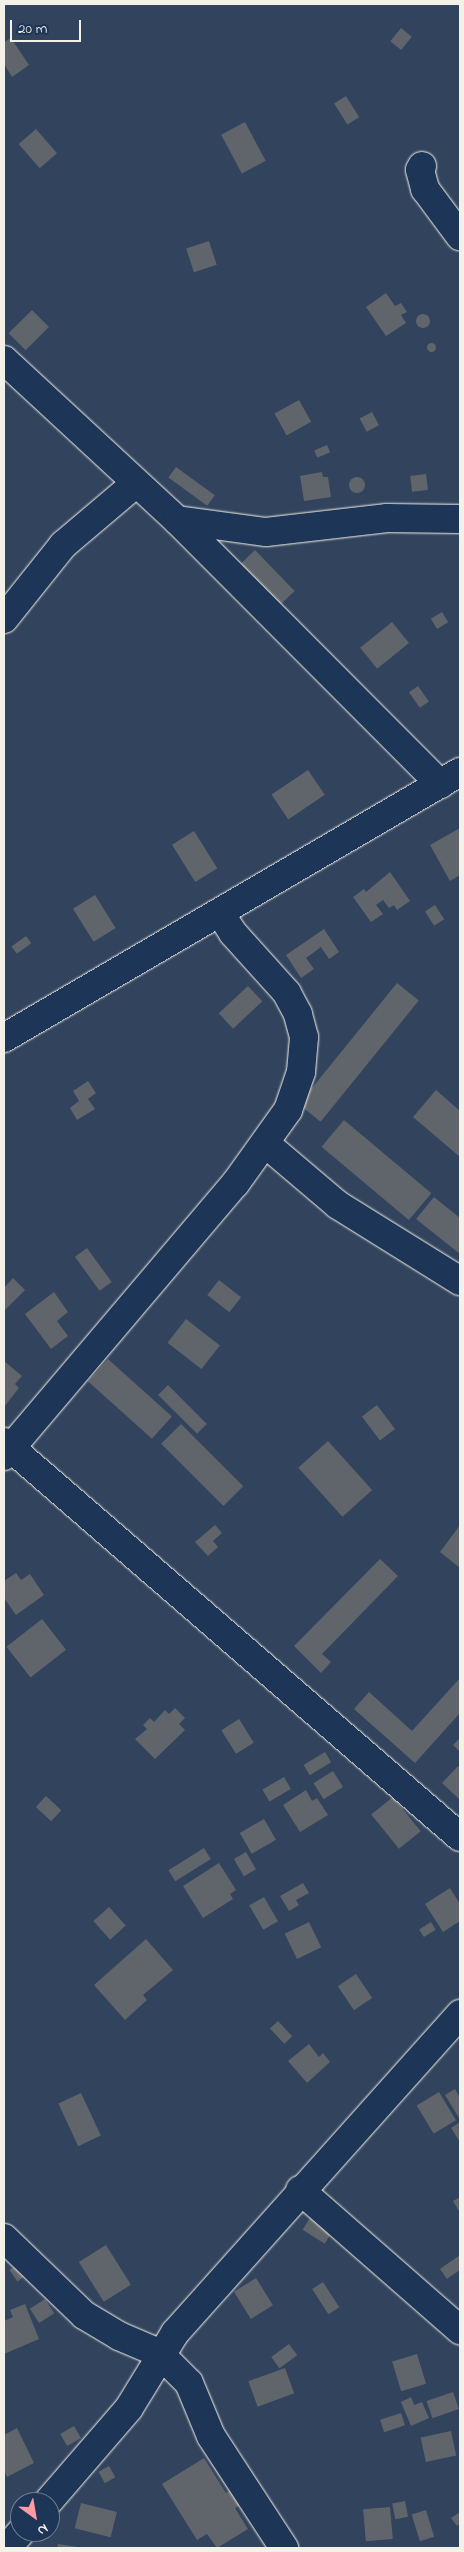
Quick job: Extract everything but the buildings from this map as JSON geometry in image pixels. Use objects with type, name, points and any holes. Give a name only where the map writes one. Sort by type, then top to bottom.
[{"type":"street","points":[[422,166],[420,170],[425,188],[460,236]]},
{"type":"street","points":[[4,360],[135,484],[177,520],[450,778],[4,1038]]},
{"type":"street","points":[[4,619],[63,545],[135,484]]},
{"type":"street","points":[[177,520],[266,532],[387,518],[460,519]]},
{"type":"street","points":[[220,913],[233,933],[287,993],[298,1014],[304,1037],[301,1072],[288,1110],[266,1144],[180,1252],[6,1448],[460,1837]]},
{"type":"street","points":[[266,1144],[338,1205],[460,1281]]},
{"type":"street","points":[[57,2492],[129,2408],[160,2353],[300,2190],[460,2014]]},
{"type":"street","points":[[300,2190],[460,2330]]},
{"type":"street","points":[[4,2238],[84,2315],[119,2336],[160,2353],[189,2383],[211,2436],[284,2548]]}]
